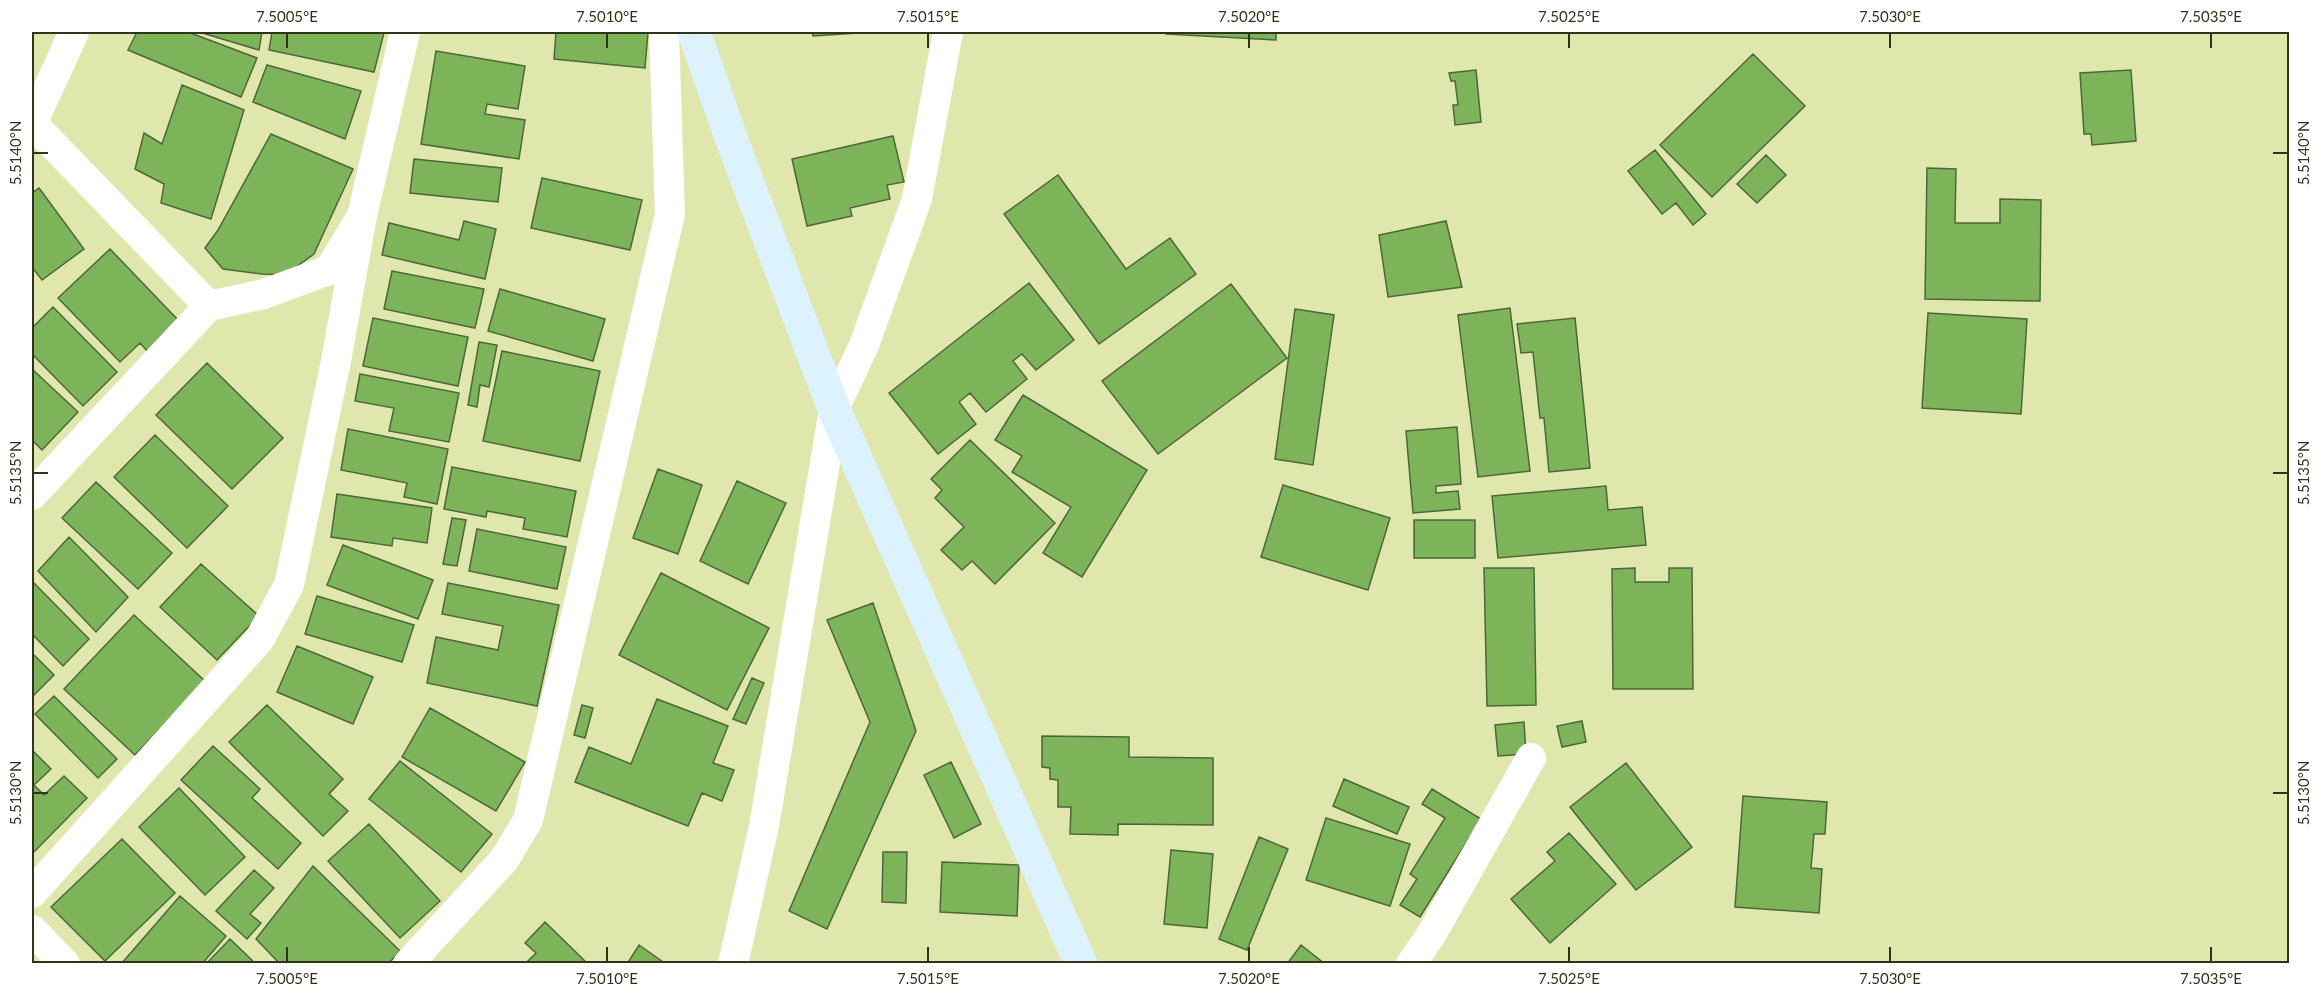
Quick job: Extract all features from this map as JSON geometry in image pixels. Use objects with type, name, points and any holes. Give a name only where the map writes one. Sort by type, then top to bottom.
[{"type":"street","points":[[74,32],[32,123],[209,306]]},
{"type":"street","points":[[32,893],[259,640],[289,585],[336,361],[362,216],[405,32]]},
{"type":"street","points":[[408,963],[504,860],[528,820],[670,214],[664,32]]},
{"type":"street","points":[[694,32],[734,146],[834,410],[1081,963]]},
{"type":"street","points":[[733,963],[765,826],[834,410],[864,345],[917,199],[948,32]]},
{"type":"street","points":[[32,495],[209,306],[264,294],[329,270],[362,216]]},
{"type":"street","points":[[1411,963],[1431,935],[1531,758]]},
{"type":"street","points":[[32,930],[65,963]]},
{"type":"building","points":[[137,32],[188,32],[257,58],[241,97],[128,50]]},
{"type":"building","points":[[199,32],[262,32],[259,50]]},
{"type":"building","points":[[272,32],[384,33],[374,72],[269,50]]},
{"type":"building","points":[[556,32],[648,32],[645,68],[554,59]]},
{"type":"building","points":[[812,32],[874,32],[813,36]]},
{"type":"building","points":[[1166,32],[1276,32],[1276,40],[1166,34]]},
{"type":"building","points":[[436,51],[525,66],[518,109],[487,104],[485,114],[525,120],[519,159],[421,144]]},
{"type":"building","points":[[1753,54],[1805,106],[1712,197],[1660,145]]},
{"type":"building","points":[[267,65],[361,91],[345,139],[253,102]]},
{"type":"building","points":[[1476,70],[1481,122],[1455,125],[1453,105],[1458,105],[1455,81],[1451,81],[1449,73]]},
{"type":"building","points":[[2131,70],[2136,141],[2092,145],[2091,134],[2084,134],[2080,73]]},
{"type":"building","points":[[182,85],[244,110],[211,219],[161,203],[164,184],[135,169],[144,133],[162,144]]},
{"type":"building","points":[[271,134],[353,169],[314,254],[285,275],[223,269],[205,248],[218,230]]},
{"type":"building","points":[[893,136],[904,182],[887,185],[890,199],[850,208],[852,216],[807,226],[792,159]]},
{"type":"building","points":[[1655,150],[1706,214],[1693,225],[1676,203],[1662,214],[1628,171]]},
{"type":"building","points":[[1766,155],[1786,175],[1757,203],[1737,184]]},
{"type":"building","points":[[414,159],[502,168],[498,202],[410,193]]},
{"type":"building","points":[[1927,168],[1956,169],[1955,223],[2000,223],[2000,199],[2041,200],[2040,301],[1925,299]]},
{"type":"building","points":[[1058,175],[1126,269],[1170,238],[1196,274],[1099,344],[1004,214]]},
{"type":"building","points":[[542,178],[642,200],[630,250],[531,228]]},
{"type":"building","points":[[39,188],[84,249],[42,280],[32,267],[32,193]]},
{"type":"building","points":[[464,221],[496,229],[485,279],[382,255],[389,223],[459,240]]},
{"type":"building","points":[[1446,221],[1462,287],[1388,297],[1379,235]]},
{"type":"building","points":[[110,249],[180,322],[148,352],[140,343],[120,362],[58,298]]},
{"type":"building","points":[[392,271],[484,289],[475,328],[384,309]]},
{"type":"building","points":[[1029,283],[1074,340],[1036,370],[1022,354],[1013,361],[1027,379],[986,412],[970,393],[959,402],[976,424],[938,454],[889,393]]},
{"type":"building","points":[[1231,284],[1287,358],[1158,454],[1102,381]]},
{"type":"building","points":[[500,289],[605,319],[593,361],[488,331]]},
{"type":"building","points":[[53,307],[117,372],[83,406],[32,354],[32,328]]},
{"type":"building","points":[[1510,308],[1530,471],[1478,477],[1458,315]]},
{"type":"building","points":[[1295,309],[1334,315],[1313,465],[1275,459]]},
{"type":"building","points":[[1928,313],[2027,319],[2021,414],[1922,408]]},
{"type":"building","points":[[373,318],[468,337],[458,386],[363,366]]},
{"type":"building","points":[[1575,318],[1590,468],[1549,472],[1544,418],[1540,418],[1533,352],[1521,353],[1517,324]]},
{"type":"building","points":[[479,342],[497,345],[489,387],[480,385],[477,407],[468,405]]},
{"type":"building","points":[[502,351],[600,371],[580,461],[483,441]]},
{"type":"building","points":[[207,363],[283,438],[232,489],[156,415]]},
{"type":"building","points":[[32,369],[78,412],[42,450],[32,440]]},
{"type":"building","points":[[360,374],[459,393],[449,442],[389,431],[394,408],[355,401]]},
{"type":"building","points":[[1023,395],[1147,470],[1082,577],[1043,553],[1071,507],[1012,472],[1022,456],[995,440]]},
{"type":"building","points":[[1457,427],[1461,484],[1436,486],[1436,493],[1458,491],[1460,509],[1413,513],[1406,431]]},
{"type":"building","points":[[348,429],[448,449],[437,504],[404,497],[407,483],[341,470]]},
{"type":"building","points":[[155,435],[228,506],[187,548],[114,477]]},
{"type":"building","points":[[970,440],[1055,523],[995,584],[972,561],[962,570],[941,550],[964,527],[935,498],[942,490],[931,479]]},
{"type":"building","points":[[452,467],[576,491],[567,537],[523,529],[525,518],[487,511],[486,517],[444,509]]},
{"type":"building","points":[[658,469],[702,485],[678,554],[633,538]]},
{"type":"building","points":[[737,481],[786,503],[748,584],[700,561]]},
{"type":"building","points":[[96,482],[172,553],[138,589],[62,518]]},
{"type":"building","points":[[1283,485],[1390,518],[1368,590],[1261,557]]},
{"type":"building","points":[[1606,486],[1608,510],[1642,507],[1646,545],[1498,558],[1492,496]]},
{"type":"building","points":[[337,494],[432,508],[427,543],[393,538],[392,546],[331,537]]},
{"type":"building","points":[[452,518],[466,520],[457,566],[443,564]]},
{"type":"building","points":[[1414,520],[1475,520],[1475,558],[1414,558]]},
{"type":"building","points":[[477,529],[566,547],[557,589],[469,571]]},
{"type":"building","points":[[69,537],[128,597],[96,632],[38,571]]},
{"type":"building","points":[[343,545],[433,580],[418,619],[327,585]]},
{"type":"building","points":[[201,564],[259,616],[217,660],[160,607]]},
{"type":"building","points":[[1484,568],[1534,568],[1536,705],[1487,706]]},
{"type":"building","points":[[1635,568],[1635,582],[1669,582],[1669,568],[1692,568],[1693,689],[1613,689],[1612,569]]},
{"type":"building","points":[[661,573],[769,628],[727,710],[619,655]]},
{"type":"building","points":[[32,581],[89,639],[63,666],[32,634]]},
{"type":"building","points":[[448,583],[559,605],[537,706],[427,683],[436,637],[498,650],[503,626],[442,614]]},
{"type":"building","points":[[317,596],[414,625],[402,662],[305,634]]},
{"type":"building","points":[[873,603],[916,731],[827,929],[789,911],[870,722],[827,620]]},
{"type":"building","points":[[134,615],[205,681],[135,755],[64,689]]},
{"type":"building","points":[[297,646],[373,677],[353,724],[277,692]]},
{"type":"building","points":[[32,653],[54,675],[32,697]]},
{"type":"building","points":[[752,678],[764,683],[746,724],[733,719]]},
{"type":"building","points":[[54,696],[117,759],[98,778],[35,714]]},
{"type":"building","points":[[657,699],[728,726],[713,763],[734,770],[722,801],[702,793],[688,826],[575,782],[589,747],[631,764]]},
{"type":"building","points":[[267,705],[343,779],[329,794],[348,811],[323,836],[229,742]]},
{"type":"building","points":[[582,705],[593,708],[585,738],[574,735]]},
{"type":"building","points":[[430,708],[525,762],[496,811],[402,757]]},
{"type":"building","points":[[1582,721],[1586,742],[1562,747],[1557,726]]},
{"type":"building","points":[[1524,722],[1526,754],[1498,756],[1495,725]]},
{"type":"building","points":[[1042,736],[1129,737],[1129,757],[1213,758],[1213,825],[1118,824],[1118,835],[1070,834],[1071,807],[1058,807],[1058,780],[1050,779],[1050,768],[1042,767]]},
{"type":"building","points":[[213,746],[260,789],[252,798],[301,843],[278,869],[181,780]]},
{"type":"building","points":[[32,750],[51,769],[34,785],[44,795],[64,776],[87,798],[32,854]]},
{"type":"building","points":[[400,761],[492,834],[461,872],[369,799]]},
{"type":"building","points":[[951,762],[981,824],[954,838],[924,775]]},
{"type":"building","points":[[1626,763],[1692,847],[1636,890],[1570,807]]},
{"type":"building","points":[[1344,779],[1409,807],[1397,834],[1333,806]]},
{"type":"building","points":[[179,788],[245,857],[205,895],[139,827]]},
{"type":"building","points":[[1432,789],[1481,819],[1420,917],[1400,905],[1417,879],[1410,874],[1445,818],[1422,804]]},
{"type":"building","points":[[1743,796],[1827,802],[1825,834],[1814,834],[1811,868],[1822,869],[1819,913],[1735,907]]},
{"type":"building","points":[[1326,818],[1410,844],[1390,906],[1306,880]]},
{"type":"building","points":[[369,824],[440,901],[400,938],[328,861]]},
{"type":"building","points":[[1569,833],[1616,884],[1550,943],[1511,899],[1555,861],[1547,852]]},
{"type":"building","points":[[1259,837],[1288,849],[1247,950],[1219,939]]},
{"type":"building","points":[[122,839],[175,893],[105,961],[51,907]]},
{"type":"building","points":[[1171,850],[1213,854],[1207,928],[1164,924]]},
{"type":"building","points":[[883,852],[907,852],[906,903],[882,902]]},
{"type":"building","points":[[942,862],[1019,865],[1017,916],[940,912]]},
{"type":"building","points":[[313,866],[400,951],[388,964],[280,964],[256,939]]},
{"type":"building","points":[[254,870],[274,888],[250,914],[261,923],[247,939],[216,911]]},
{"type":"building","points":[[180,896],[226,936],[202,964],[121,964]]},
{"type":"building","points":[[545,922],[588,964],[525,964],[536,953],[525,943]]},
{"type":"building","points":[[230,939],[256,964],[206,964]]},
{"type":"building","points":[[639,945],[666,964],[627,964]]},
{"type":"building","points":[[1301,945],[1325,964],[1287,964]]}]
